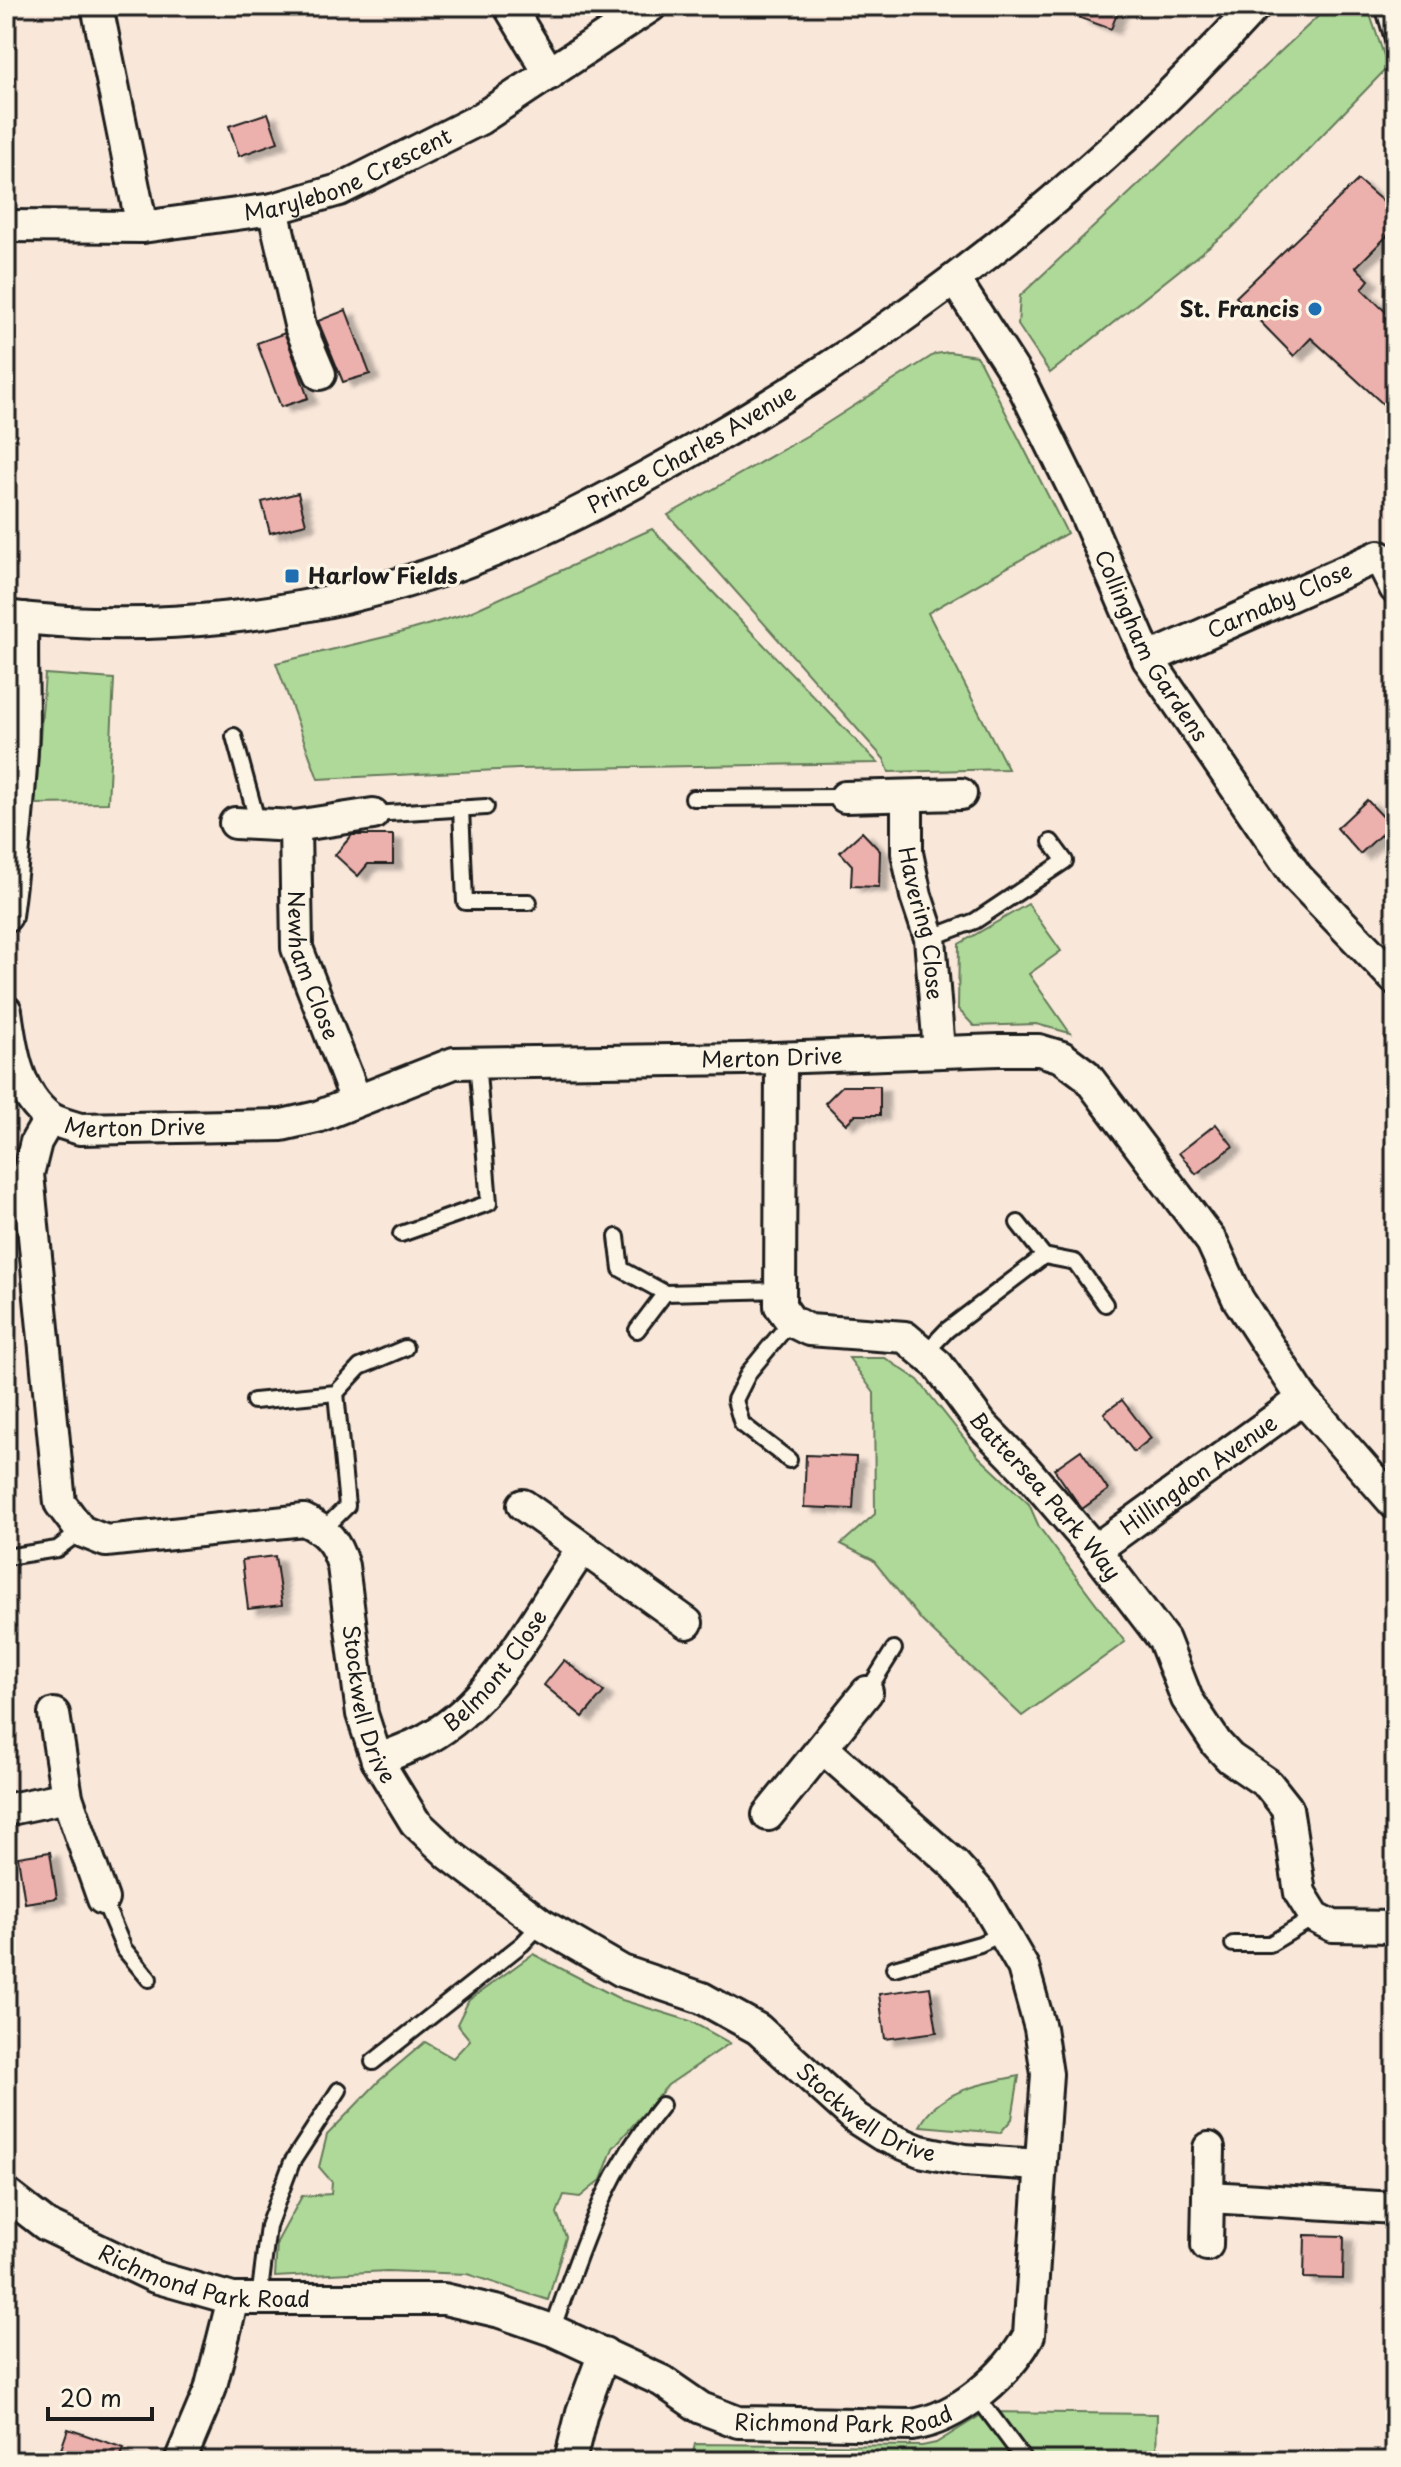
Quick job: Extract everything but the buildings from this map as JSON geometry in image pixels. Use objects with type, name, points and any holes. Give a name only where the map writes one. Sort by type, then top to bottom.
[{"type":"street","points":[[97,6],[142,227]]},
{"type":"street","points":[[509,6],[550,74]]},
{"type":"street","name":"Marylebone Crescent","points":[[6,226],[142,227],[273,209],[339,190],[480,119],[651,6]]},
{"type":"street","name":"Prince Charles Avenue","points":[[15,617],[91,621],[239,615],[374,589],[448,568],[532,535],[623,490],[836,364],[955,280],[1075,183],[1144,120],[1255,6]]},
{"type":"street","points":[[273,209],[301,329],[320,374]]},
{"type":"street","name":"Collingham Gardens","points":[[955,280],[1022,384],[1082,506],[1148,659],[1297,877],[1395,979]]},
{"type":"street","name":"Carnaby Close","points":[[1148,659],[1379,556],[1395,588]]},
{"type":"street","points":[[6,916],[11,824],[23,746],[15,617]]},
{"type":"street","points":[[845,797],[961,794]]},
{"type":"street","name":"Havering Close","points":[[907,797],[907,853],[916,896],[930,938],[939,1051]]},
{"type":"street","points":[[247,824],[295,826],[373,814]]},
{"type":"street","name":"Newham Close","points":[[295,826],[297,948],[356,1100]]},
{"type":"street","name":"Merton Drive","points":[[6,1011],[13,1059],[24,1086],[50,1118],[80,1129],[282,1125],[317,1117],[428,1071],[477,1061],[781,1058],[1039,1050],[1062,1057],[1086,1075],[1212,1242],[1238,1299],[1303,1399],[1395,1504]]},
{"type":"street","points":[[781,1058],[778,1290],[780,1306],[791,1321]]},
{"type":"street","points":[[50,1118],[36,1142],[28,1174],[60,1503],[81,1531],[106,1541],[304,1520],[323,1530]]},
{"type":"street","name":"Battersea Park Way","points":[[791,1321],[809,1330],[905,1337],[925,1353],[982,1425],[1095,1550],[1164,1640],[1187,1699],[1217,1744],[1230,1758],[1268,1784],[1287,1808],[1300,1893],[1315,1917]]},
{"type":"street","name":"Hillingdon Avenue","points":[[1095,1550],[1303,1399]]},
{"type":"street","points":[[523,1505],[687,1623]]},
{"type":"street","name":"Stockwell Drive","points":[[323,1530],[337,1546],[343,1566],[362,1714],[377,1760],[415,1822],[450,1855],[541,1924],[622,1971],[702,1998],[758,2029],[857,2119],[882,2135],[920,2151],[949,2157],[1039,2165]]},
{"type":"street","name":"Belmont Close","points":[[377,1760],[429,1738],[463,1712],[526,1637],[582,1549]]},
{"type":"street","points":[[768,1815],[867,1692]]},
{"type":"street","points":[[54,1714],[67,1797],[103,1899]]},
{"type":"street","name":"Richmond Park Road","points":[[6,2194],[46,2225],[155,2277],[246,2300],[444,2299],[500,2312],[604,2353],[662,2381],[701,2408],[738,2422],[912,2425],[933,2422],[975,2394],[1016,2359],[1029,2335],[1047,2074],[1040,2028],[1023,1967],[980,1893],[955,1865],[823,1748]]},
{"type":"street","points":[[6,1810],[67,1797]]},
{"type":"street","points":[[1315,1917],[1333,1926],[1395,1927]]},
{"type":"street","points":[[1207,2245],[1209,2148]]},
{"type":"street","points":[[1209,2197],[1395,2208]]},
{"type":"street","points":[[180,2461],[246,2300]]},
{"type":"street","points":[[570,2461],[582,2412],[604,2353]]},
{"type":"lane","points":[[1383,6],[1395,46]]},
{"type":"lane","points":[[234,736],[247,824]]},
{"type":"lane","points":[[693,798],[845,797]]},
{"type":"lane","points":[[373,814],[486,807]]},
{"type":"lane","points":[[461,808],[465,902],[529,902]]},
{"type":"lane","points":[[930,938],[975,921],[1065,861],[1051,842]]},
{"type":"lane","points":[[401,1234],[489,1203],[477,1061]]},
{"type":"lane","points":[[1018,1223],[1044,1256],[1075,1262],[1105,1304]]},
{"type":"lane","points":[[617,1237],[621,1269],[665,1293],[778,1290]]},
{"type":"lane","points":[[925,1353],[947,1330],[1044,1256]]},
{"type":"lane","points":[[637,1330],[665,1293]]},
{"type":"lane","points":[[789,1460],[742,1424],[735,1400],[749,1372],[791,1321]]},
{"type":"lane","points":[[254,1401],[336,1393],[360,1367],[405,1348]]},
{"type":"lane","points":[[323,1530],[347,1506],[336,1393]]},
{"type":"lane","points":[[6,1557],[57,1549],[81,1531]]},
{"type":"lane","points":[[867,1692],[894,1649]]},
{"type":"lane","points":[[103,1899],[124,1949],[149,1979]]},
{"type":"lane","points":[[1233,1944],[1270,1944],[1315,1917]]},
{"type":"lane","points":[[373,2062],[522,1944],[541,1924]]},
{"type":"lane","points":[[894,1968],[980,1944],[1003,1933]]},
{"type":"lane","points":[[246,2300],[268,2226],[292,2162],[339,2090]]},
{"type":"lane","points":[[552,2330],[609,2180],[631,2142],[662,2105]]},
{"type":"lane","points":[[975,2394],[1023,2458]]},
{"type":"green space","points":[[1329,6],[1367,6],[1388,67],[1231,229],[1050,373],[1018,325],[1020,296]]},
{"type":"green space","points":[[949,352],[977,356],[1067,533],[928,613],[1008,769],[889,772],[884,759],[668,515],[810,434],[935,354]]},
{"type":"green space","points":[[652,529],[878,763],[518,769],[318,779],[276,663],[468,613]]},
{"type":"green space","points":[[45,674],[114,679],[108,803],[35,804]]},
{"type":"green space","points":[[1028,904],[1061,951],[1029,974],[1070,1033],[1036,1024],[974,1026],[958,1009],[959,944]]},
{"type":"green space","points":[[849,1358],[885,1358],[918,1380],[979,1457],[1029,1504],[1039,1527],[1125,1642],[1022,1716],[922,1621],[873,1560],[841,1544],[875,1514],[874,1393]]},
{"type":"green space","points":[[533,1954],[622,2000],[690,2021],[730,2043],[668,2085],[613,2148],[601,2180],[580,2197],[564,2195],[557,2213],[566,2237],[548,2300],[467,2274],[387,2271],[275,2277],[277,2242],[302,2196],[331,2194],[332,2182],[319,2167],[327,2135],[379,2081],[425,2042],[453,2058],[470,2040],[457,2024],[469,2000]]},
{"type":"green space","points":[[1019,2076],[1012,2119],[1000,2133],[920,2126],[938,2104],[950,2096],[962,2090]]},
{"type":"green space","points":[[986,2412],[1157,2414],[1156,2461],[691,2461],[695,2444],[922,2446],[936,2443]]},
{"type":"place","name":"St. Francis","points":[[1315,309]]},
{"type":"place","name":"Harlow Fields","points":[[292,576]]}]
